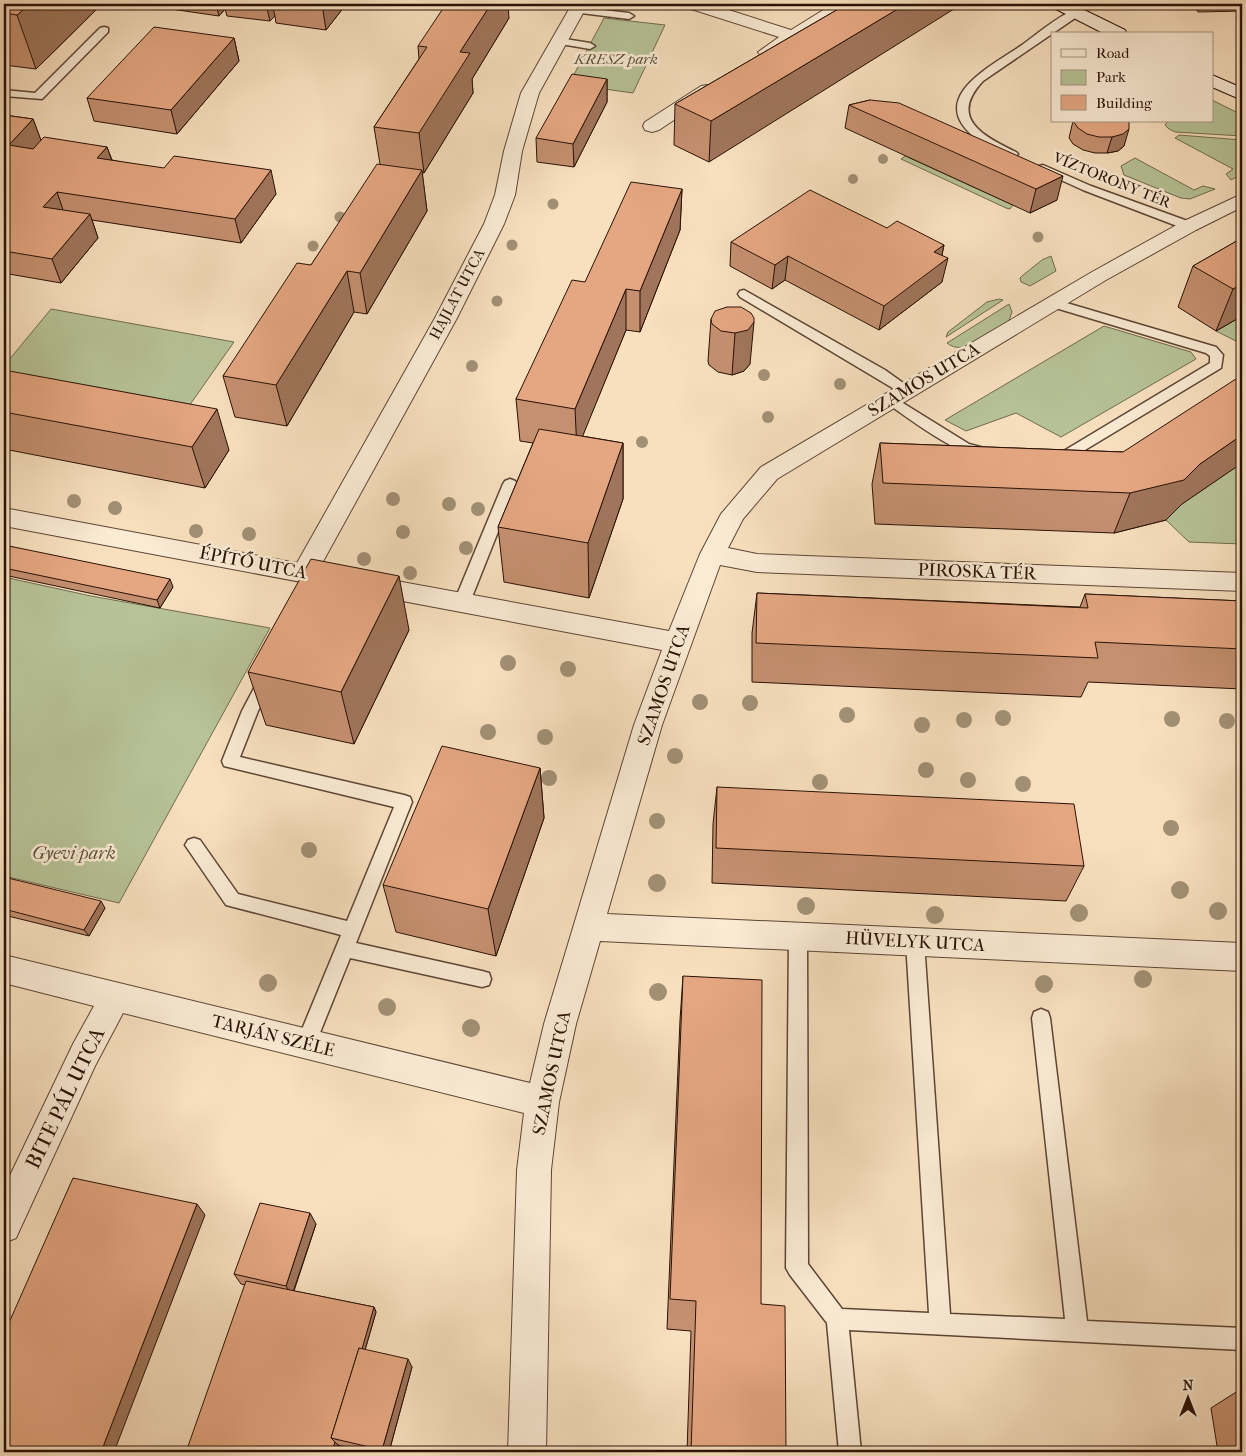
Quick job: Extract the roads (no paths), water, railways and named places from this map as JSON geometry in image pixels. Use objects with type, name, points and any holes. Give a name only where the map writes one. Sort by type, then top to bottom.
[{"type":"street","points":[[694,4],[792,36]]},
{"type":"street","points":[[751,63],[844,4]]},
{"type":"street","points":[[1060,4],[1115,32]]},
{"type":"street","name":"HAJLAT UTCA","points":[[312,581],[494,224],[505,195],[514,151],[530,94],[578,7]]},
{"type":"street","points":[[1214,81],[1242,95]]},
{"type":"street","points":[[652,126],[718,84]]},
{"type":"street","name":"SZAMOS UTCA","points":[[527,1452],[534,1170],[542,1102],[560,1024],[648,725],[712,554],[733,514],[769,473],[898,394],[1053,303],[1188,226],[1242,200]]},
{"type":"street","name":"ÉPÍTŐ UTCA","points":[[4,517],[312,581],[462,602],[678,643]]},
{"type":"street","name":"PIROSKA TÉR","points":[[712,554],[757,563],[1242,582]]},
{"type":"street","name":"HÜVELYK UTCA","points":[[589,927],[1242,957]]},
{"type":"street","name":"TARJÁN SZÉLE","points":[[4,969],[542,1102]]},
{"type":"street","name":"BITE PÁL UTCA","points":[[4,1226],[84,1055],[116,997]]},
{"type":"lane","points":[[578,7],[629,16]]},
{"type":"lane","name":"VÍZTORONY TÉR","points":[[1077,12],[978,80],[964,96],[962,112],[972,130],[994,146],[1087,188],[1188,226]]},
{"type":"lane","points":[[4,92],[38,97],[104,30]]},
{"type":"lane","points":[[560,41],[590,46]]},
{"type":"lane","points":[[744,294],[898,394],[965,448],[994,455]]},
{"type":"lane","points":[[1039,457],[1065,456],[1216,365],[1217,356],[1211,350],[1053,303]]},
{"type":"lane","points":[[462,602],[510,484]]},
{"type":"lane","points":[[272,669],[250,711],[230,761],[404,802],[306,1044]]},
{"type":"lane","points":[[194,846],[232,900],[353,930]]},
{"type":"lane","points":[[798,936],[797,1268],[838,1319],[850,1452]]},
{"type":"lane","points":[[916,942],[940,1324]]},
{"type":"lane","points":[[346,949],[482,979]]},
{"type":"lane","points":[[1041,1018],[1077,1331]]},
{"type":"lane","points":[[838,1319],[1242,1339]]},
{"type":"park label","name":"KRESZ park","points":[[616,59]]},
{"type":"park label","name":"Gyevi park","points":[[74,853]]}]
